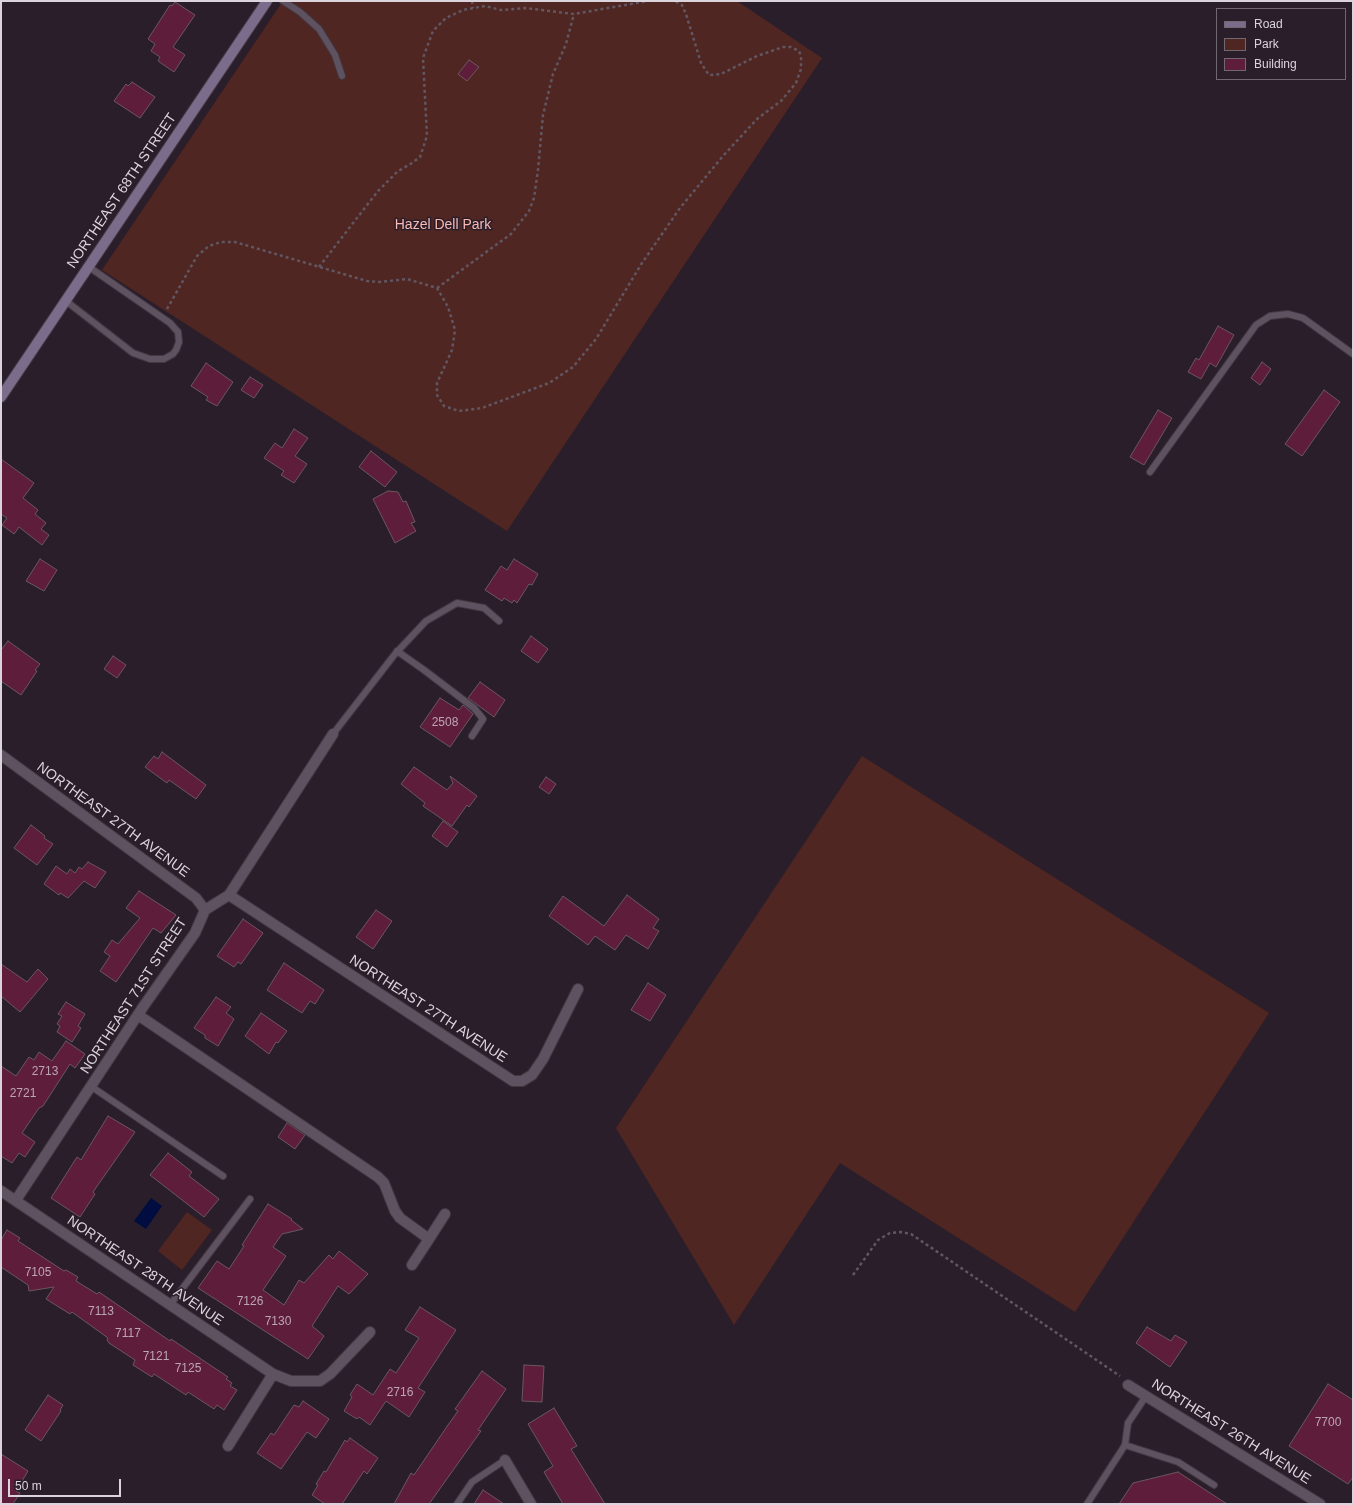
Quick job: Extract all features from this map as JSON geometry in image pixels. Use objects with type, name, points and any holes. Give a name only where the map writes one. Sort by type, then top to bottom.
[{"type":"street","name":"NORTHEAST 68TH STREET","points":[[1,397],[267,1]]},
{"type":"street","name":"NORTHEAST 71ST STREET","points":[[16,1200],[92,1087],[138,1015],[195,933],[205,910],[229,895],[333,734]]},
{"type":"street","name":"NORTHEAST 27TH AVENUE","points":[[1,755],[196,898],[205,910]]},
{"type":"street","name":"NORTHEAST 27TH AVENUE","points":[[229,895],[513,1081],[522,1081],[532,1075],[543,1059],[578,989]]},
{"type":"street","points":[[138,1015],[372,1172],[384,1183],[395,1211],[400,1218],[429,1239]]},
{"type":"street","name":"NORTHEAST 28TH AVENUE","points":[[1,1191],[273,1374],[291,1381],[320,1381],[330,1374],[370,1332]]},
{"type":"street","points":[[412,1264],[445,1214]]},
{"type":"street","points":[[228,1446],[273,1374]]},
{"type":"street","name":"NORTHEAST 26TH AVENUE","points":[[1128,1385],[1320,1504]]},
{"type":"street","points":[[505,1460],[531,1504]]},
{"type":"lane","points":[[283,1],[300,12],[319,29],[335,55],[342,76]]},
{"type":"lane","points":[[66,301],[128,350],[150,359],[164,359],[173,354],[178,346],[178,332],[163,316],[89,267]]},
{"type":"lane","points":[[1150,472],[1256,324],[1270,316],[1288,314],[1303,318],[1353,354]]},
{"type":"lane","points":[[333,734],[397,651],[426,621],[458,603],[484,608],[499,621]]},
{"type":"lane","points":[[397,651],[474,708],[483,719],[472,736]]},
{"type":"lane","points":[[92,1087],[223,1176]]},
{"type":"lane","points":[[170,1305],[250,1199]]},
{"type":"lane","points":[[1087,1504],[1125,1445],[1128,1423],[1146,1396]]},
{"type":"lane","points":[[1125,1445],[1178,1462],[1214,1485]]},
{"type":"lane","points":[[458,1504],[472,1482],[505,1460]]},
{"type":"path","points":[[472,1],[473,8]]},
{"type":"path","points":[[319,267],[378,191],[398,171],[409,165],[420,156],[427,136],[423,58],[433,31],[446,18],[463,10],[485,6],[501,10],[525,8],[574,14],[648,1]]},
{"type":"path","points":[[163,316],[197,256],[209,246],[221,242],[234,242],[367,281],[380,282],[407,279],[437,288],[448,307],[455,330],[452,350],[437,383],[437,395],[444,406],[459,411],[482,408],[549,383],[573,367],[596,339],[642,262],[680,208],[723,156],[757,119],[781,101],[796,83],[801,69],[801,56],[798,51],[790,47],[757,56],[721,74],[709,75],[701,63],[682,5],[675,1]]},
{"type":"path","points":[[437,288],[511,234],[529,211],[534,198],[543,115],[553,74],[566,44],[574,14]]},
{"type":"path","points":[[853,1275],[878,1240],[890,1233],[901,1232],[911,1234],[1094,1357],[1123,1378],[1128,1385]]},
{"type":"green space","name":"Hazel Dell Park","points":[[283,1],[737,1],[822,58],[507,531],[102,270]]},
{"type":"green space","points":[[862,756],[1269,1013],[1075,1312],[840,1163],[734,1325],[616,1128]]},
{"type":"green space","points":[[187,1212],[212,1230],[182,1270],[158,1251]]},
{"type":"shaded area","points":[[151,1198],[162,1206],[146,1229],[134,1221]]},
{"type":"building","points":[[175,2],[195,15],[173,47],[185,55],[174,72],[158,61],[160,57],[151,51],[155,44],[148,39],[170,5],[172,6]]},
{"type":"building","points":[[469,60],[479,67],[467,81],[458,74]]},
{"type":"building","points":[[132,82],[155,97],[140,118],[114,101],[126,84],[128,86]]},
{"type":"building","points":[[1218,326],[1234,335],[1216,367],[1210,363],[1201,379],[1188,372],[1196,358],[1199,360]]},
{"type":"building","points":[[1262,362],[1271,369],[1260,385],[1251,378]]},
{"type":"building","points":[[206,363],[233,382],[217,406],[206,400],[208,397],[191,386]]},
{"type":"building","points":[[250,377],[263,385],[254,398],[241,390]]},
{"type":"building","points":[[1324,390],[1340,402],[1302,456],[1285,444]]},
{"type":"building","points":[[1158,410],[1172,418],[1144,465],[1130,457]]},
{"type":"building","points":[[294,429],[308,438],[295,456],[307,464],[294,483],[281,475],[284,471],[264,458],[275,443],[282,448]]},
{"type":"building","points":[[371,451],[397,472],[385,487],[359,467]]},
{"type":"building","points":[[1,459],[34,483],[23,498],[38,510],[35,514],[46,523],[41,529],[49,535],[42,545],[19,527],[14,534],[2,525],[7,518],[1,514]]},
{"type":"building","points":[[388,491],[398,492],[403,502],[406,501],[415,522],[411,523],[416,531],[395,543],[373,499]]},
{"type":"building","points":[[40,559],[57,570],[44,591],[26,581]]},
{"type":"building","points":[[514,559],[538,574],[532,585],[529,584],[517,603],[514,600],[512,603],[504,598],[502,601],[485,590],[501,566],[507,570]]},
{"type":"building","points":[[531,636],[548,649],[538,663],[521,651]]},
{"type":"building","points":[[8,641],[40,664],[21,695],[1,681],[1,650]]},
{"type":"building","points":[[113,656],[126,665],[117,678],[104,669]]},
{"type":"building","points":[[480,682],[505,700],[494,717],[468,698]]},
{"type":"building","points":[[440,698],[459,710],[463,705],[473,714],[450,747],[420,727]]},
{"type":"building","points":[[162,752],[206,785],[196,799],[169,780],[167,783],[145,767],[154,756],[158,759]]},
{"type":"building","points":[[414,767],[447,790],[453,783],[450,776],[477,796],[469,807],[467,805],[452,826],[423,806],[425,803],[401,784]]},
{"type":"building","points":[[546,777],[556,784],[549,794],[539,787]]},
{"type":"building","points":[[443,821],[458,832],[447,847],[432,836]]},
{"type":"building","points":[[31,825],[45,836],[44,838],[53,844],[37,865],[14,848]]},
{"type":"building","points":[[88,862],[106,872],[95,888],[84,881],[68,898],[60,893],[59,895],[44,884],[56,866],[67,874],[70,869],[75,873],[79,867],[82,869]]},
{"type":"building","points":[[139,891],[176,915],[161,933],[153,928],[116,982],[100,971],[110,956],[104,952],[112,940],[118,944],[140,918],[126,908]]},
{"type":"building","points":[[627,895],[659,919],[653,928],[659,931],[648,949],[626,935],[615,950],[595,936],[588,945],[549,916],[563,896],[604,926]]},
{"type":"building","points":[[376,910],[392,921],[373,949],[356,937]]},
{"type":"building","points":[[243,919],[263,933],[241,964],[238,962],[234,967],[217,956]]},
{"type":"building","points":[[284,963],[324,990],[315,1004],[310,1001],[302,1013],[267,990]]},
{"type":"building","points":[[1,964],[27,982],[38,969],[48,979],[20,1012],[1,996]]},
{"type":"building","points":[[648,983],[666,995],[650,1021],[631,1010]]},
{"type":"building","points":[[216,997],[231,1007],[226,1013],[234,1019],[218,1046],[205,1038],[205,1035],[194,1028]]},
{"type":"building","points":[[66,1002],[85,1014],[78,1026],[81,1028],[72,1042],[57,1032],[60,1026],[57,1024],[62,1016],[58,1014]]},
{"type":"building","points":[[261,1013],[287,1031],[278,1043],[276,1042],[269,1054],[245,1036]]},
{"type":"building","points":[[66,1041],[85,1054],[75,1068],[70,1064],[43,1106],[39,1108],[22,1133],[35,1142],[25,1157],[19,1153],[12,1163],[1,1156],[1,1066],[16,1076],[29,1057],[34,1060],[39,1052],[52,1061]]},
{"type":"building","points":[[108,1116],[135,1132],[93,1192],[95,1194],[80,1217],[51,1198],[77,1157],[81,1160]]},
{"type":"building","points":[[287,1123],[305,1135],[295,1149],[278,1137]]},
{"type":"building","points":[[168,1153],[192,1172],[189,1176],[219,1199],[204,1217],[150,1175]]},
{"type":"building","points":[[268,1204],[292,1219],[291,1220],[303,1229],[282,1234],[273,1247],[286,1256],[263,1290],[284,1305],[299,1280],[304,1283],[329,1255],[333,1259],[339,1251],[368,1274],[349,1294],[338,1286],[312,1326],[324,1336],[308,1359],[198,1288],[217,1261],[229,1269],[244,1246],[242,1245]]},
{"type":"building","points":[[7,1230],[20,1238],[18,1241],[64,1271],[66,1270],[78,1277],[76,1281],[97,1294],[99,1292],[170,1341],[171,1339],[228,1377],[226,1379],[232,1383],[230,1386],[237,1390],[224,1410],[217,1405],[214,1409],[188,1392],[186,1395],[154,1374],[152,1377],[133,1365],[135,1360],[109,1343],[107,1340],[108,1338],[72,1312],[70,1314],[46,1299],[54,1287],[29,1291],[28,1285],[1,1267],[1,1240]]},
{"type":"building","points":[[420,1307],[456,1330],[418,1388],[425,1392],[409,1417],[386,1401],[370,1425],[359,1417],[357,1419],[344,1411],[352,1397],[350,1395],[357,1384],[373,1395],[390,1369],[396,1373],[419,1338],[405,1330]]},
{"type":"building","points":[[1147,1327],[1171,1341],[1175,1335],[1187,1342],[1170,1367],[1136,1343]]},
{"type":"building","points":[[524,1365],[544,1366],[542,1402],[522,1401]]},
{"type":"building","points":[[482,1371],[506,1389],[478,1430],[481,1431],[429,1504],[394,1504],[411,1473],[414,1475],[458,1411],[455,1409]]},
{"type":"building","points":[[1328,1384],[1353,1400],[1353,1477],[1348,1484],[1289,1446]]},
{"type":"building","points":[[48,1395],[63,1405],[60,1410],[61,1411],[41,1441],[25,1430]]},
{"type":"building","points":[[303,1401],[329,1419],[316,1438],[307,1432],[281,1469],[257,1453],[271,1433],[274,1435],[294,1405],[299,1407]]},
{"type":"building","points":[[554,1408],[577,1446],[571,1449],[605,1504],[563,1504],[544,1472],[553,1466],[528,1424]]},
{"type":"building","points":[[350,1438],[378,1458],[367,1474],[364,1471],[342,1504],[325,1504],[312,1495],[318,1485],[316,1484],[324,1471],[326,1472],[345,1440],[347,1442]]},
{"type":"building","points":[[1,1454],[28,1471],[16,1491],[20,1493],[13,1504],[1,1504]]},
{"type":"building","points":[[1178,1472],[1227,1504],[1119,1504],[1133,1483]]},
{"type":"building","points":[[483,1490],[504,1504],[474,1504]]}]
